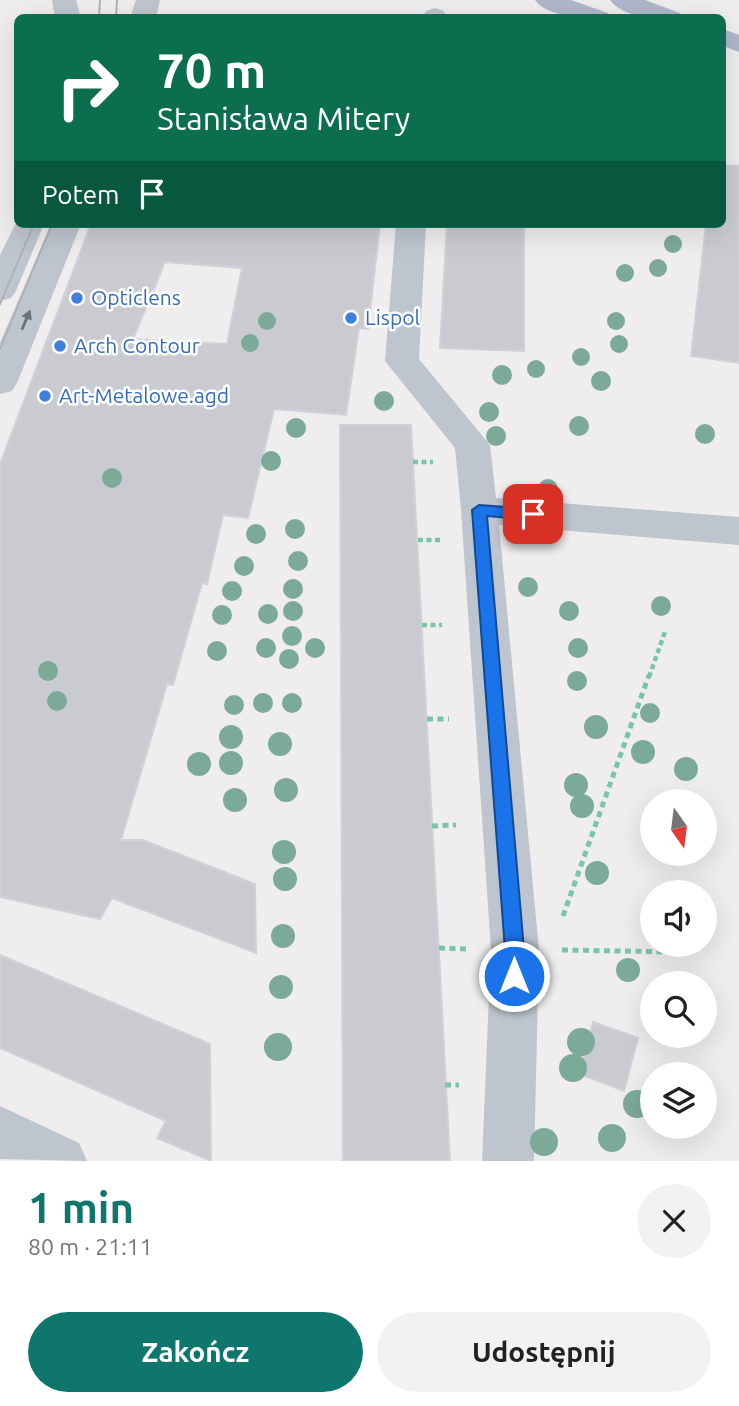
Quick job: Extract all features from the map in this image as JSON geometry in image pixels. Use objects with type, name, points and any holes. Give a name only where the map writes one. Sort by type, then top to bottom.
[{"type":"main road","points":[[547,0],[587,14]]},
{"type":"main road","points":[[622,0],[660,14]]},
{"type":"street","points":[[0,291],[27,228]]},
{"type":"street","points":[[0,383],[64,228]]},
{"type":"street","points":[[411,228],[402,361],[472,445],[533,950],[508,1161]]},
{"type":"street","points":[[479,510],[739,531]]},
{"type":"street","points":[[0,1132],[61,1161]]},
{"type":"path","points":[[422,625],[445,625]]},
{"type":"path","points":[[533,950],[666,629]]},
{"type":"path","points":[[427,719],[452,719]]},
{"type":"path","points":[[432,826],[458,825]]},
{"type":"path","points":[[439,948],[640,951]]},
{"type":"building","points":[[726,165],[739,166],[739,363],[691,356],[706,228],[726,228]]},
{"type":"building","points":[[89,228],[380,228],[368,329],[359,328],[346,415],[274,409],[248,518],[223,515],[207,584],[202,583],[173,685],[167,684],[121,840],[143,840],[255,884],[256,953],[112,898],[100,919],[0,897],[0,464]],"holes":[[[165,262],[242,268],[227,344],[133,339]]]},
{"type":"building","points":[[447,228],[524,228],[524,351],[440,348]]},
{"type":"building","points":[[340,425],[411,425],[450,1161],[343,1161]]},
{"type":"building","points":[[0,955],[210,1044],[211,1161],[157,1138],[166,1121],[0,1048]]},
{"type":"building","points":[[593,1022],[638,1038],[624,1091],[579,1074]]},
{"type":"tram line","points":[[99,14],[100,0]]},
{"type":"tram line","points":[[116,14],[117,0]]},
{"type":"tram line","points":[[0,304],[32,228]]},
{"type":"tram line","points":[[0,349],[50,228]]},
{"type":"place","name":"Opticlens","points":[[77,298]]},
{"type":"place","name":"Lispol","points":[[351,318]]},
{"type":"place","name":"Arch Contour","points":[[60,346]]},
{"type":"place","name":"Art-Metalowe.agd","points":[[45,396]]},
{"type":"route","points":[[514,976],[515,950],[479,510],[533,514]]}]
